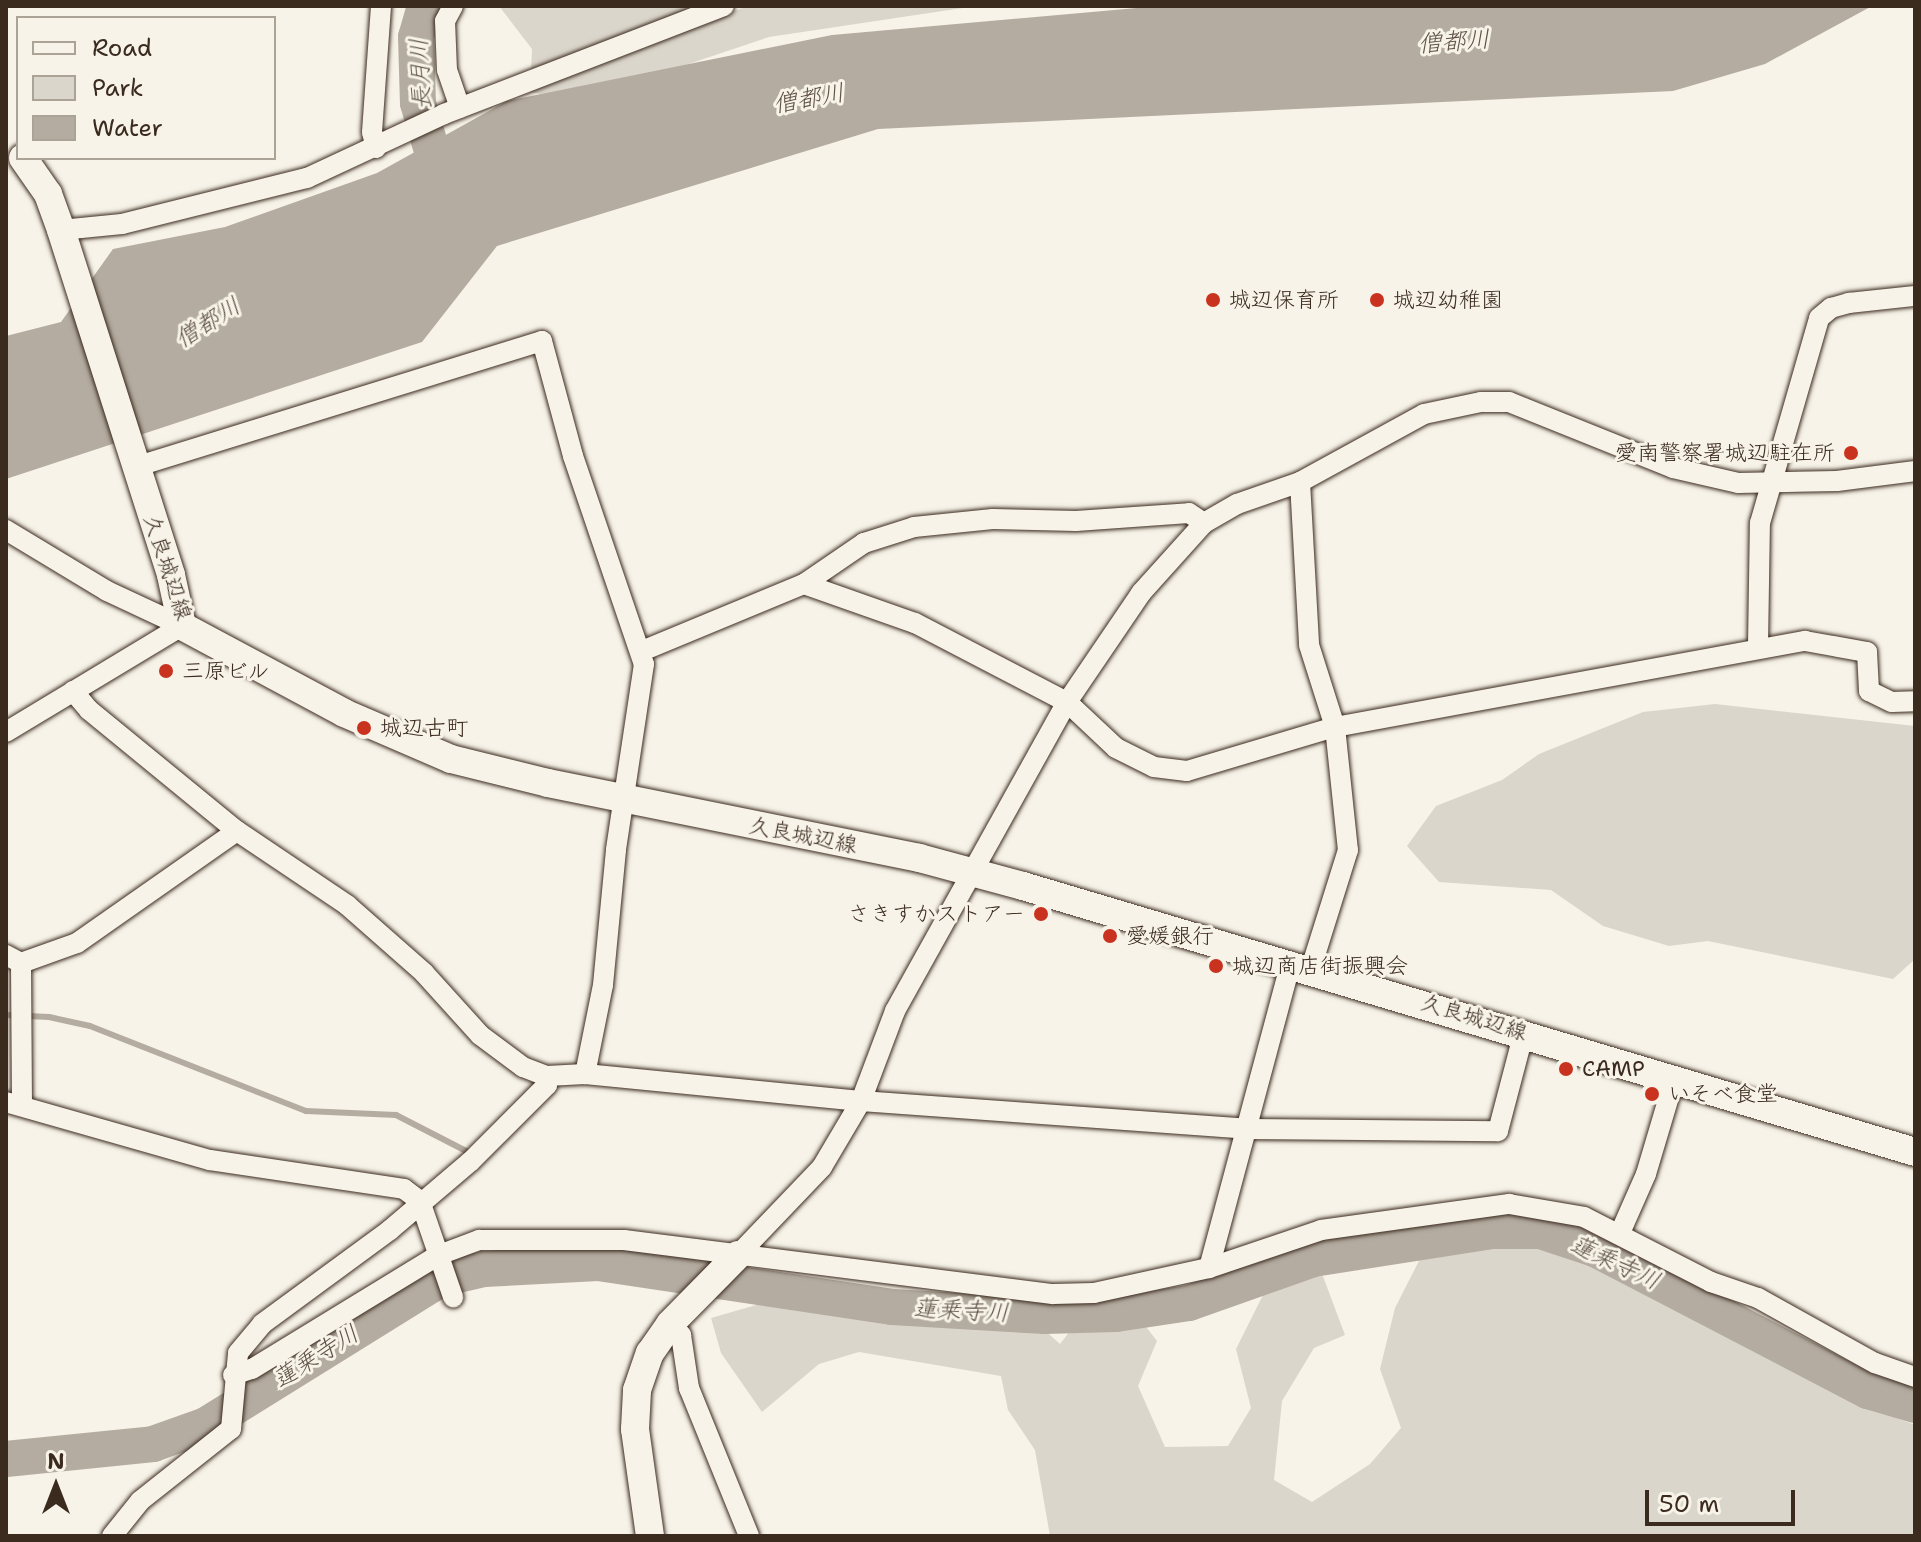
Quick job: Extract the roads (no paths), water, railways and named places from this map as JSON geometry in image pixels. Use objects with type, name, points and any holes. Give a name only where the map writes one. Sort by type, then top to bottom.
[{"type":"main road","name":"久良城辺線","points":[[24,160],[48,194],[63,238],[182,626],[399,741],[451,759],[628,800],[971,872],[1301,965],[1915,1152]]},
{"type":"main road","points":[[650,1536],[635,1429],[637,1390],[650,1353],[670,1324],[738,1255]]},
{"type":"street","points":[[381,6],[372,132],[381,145]]},
{"type":"street","points":[[452,111],[445,21],[453,6]]},
{"type":"street","points":[[63,238],[307,178],[452,111],[724,6]]},
{"type":"street","points":[[1758,646],[1755,574],[1768,484],[1819,318],[1831,308],[1849,303],[1915,296]]},
{"type":"street","points":[[133,461],[542,341],[573,456],[642,651],[643,676],[628,800],[616,850],[603,985],[585,1074]]},
{"type":"street","points":[[738,1255],[822,1167],[861,1101],[895,1011],[1067,702],[1141,593],[1204,523],[1237,504],[1300,482],[1424,414],[1481,402],[1509,402],[1673,468],[1768,484],[1915,471]]},
{"type":"street","points":[[1209,1268],[1247,1129],[1301,965],[1348,850],[1335,727],[1309,645],[1300,482]]},
{"type":"street","points":[[642,651],[804,584],[864,543],[925,525],[1189,513],[1204,523]]},
{"type":"street","points":[[6,530],[81,577],[182,626]]},
{"type":"street","points":[[804,584],[915,623],[1067,702],[1116,748],[1154,767],[1187,771],[1335,727],[1758,646],[1805,641],[1867,652],[1869,691],[1892,702],[1915,701]]},
{"type":"street","points":[[6,732],[182,626]]},
{"type":"street","points":[[73,691],[89,710],[237,831],[347,905],[424,973],[480,1035],[523,1067],[547,1076],[585,1074],[861,1101],[1247,1129],[1498,1131],[1524,1032]]},
{"type":"street","points":[[237,831],[77,943],[14,959],[14,1104],[210,1160],[404,1189],[420,1201],[453,1297]]},
{"type":"street","points":[[112,1536],[140,1501],[231,1429],[232,1383],[238,1353],[262,1324],[390,1230],[420,1201],[470,1162],[547,1085],[547,1076]]},
{"type":"street","points":[[1620,1233],[1646,1174],[1675,1077]]},
{"type":"street","points":[[232,1383],[439,1255],[479,1240],[575,1237],[1053,1294],[1140,1287],[1209,1268],[1321,1230],[1509,1204],[1584,1217],[1711,1282],[1758,1298],[1875,1363],[1915,1377]]},
{"type":"street","points":[[670,1324],[681,1335],[689,1388],[749,1536]]},
{"type":"water","name":"僧都川","points":[[1159,6],[1872,6],[1765,64],[1673,91],[878,129],[497,246],[422,342],[6,479],[6,336],[61,322],[113,249],[225,227],[377,173],[507,101],[832,35]]},
{"type":"waterway","name":"長月川","points":[[425,6],[416,37],[418,103],[443,189]]},
{"type":"waterway","points":[[6,1015],[49,1017],[90,1026],[306,1111],[396,1115],[468,1152]]},
{"type":"waterway","name":"蓮乗寺川","points":[[6,1459],[153,1444],[206,1425],[441,1279],[484,1269],[598,1263],[892,1307],[1045,1316],[1116,1314],[1189,1303],[1313,1259],[1491,1231],[1540,1231],[1595,1249],[1868,1391],[1915,1405]]},
{"type":"place","name":"城辺保育所","points":[[1213,300]]},
{"type":"place","name":"城辺幼稚園","points":[[1377,300]]},
{"type":"place","name":"愛南警察署城辺駐在所","points":[[1851,453]]},
{"type":"place","name":"三原ビル","points":[[166,671]]},
{"type":"place","name":"城辺古町","points":[[364,728]]},
{"type":"place","name":"さきすかストアー","points":[[1041,914]]},
{"type":"place","name":"愛媛銀行","points":[[1110,936]]},
{"type":"place","name":"城辺商店街振興会","points":[[1216,966]]},
{"type":"place","name":"CAMP","points":[[1566,1069]]},
{"type":"place","name":"いそべ食堂","points":[[1652,1094]]}]
